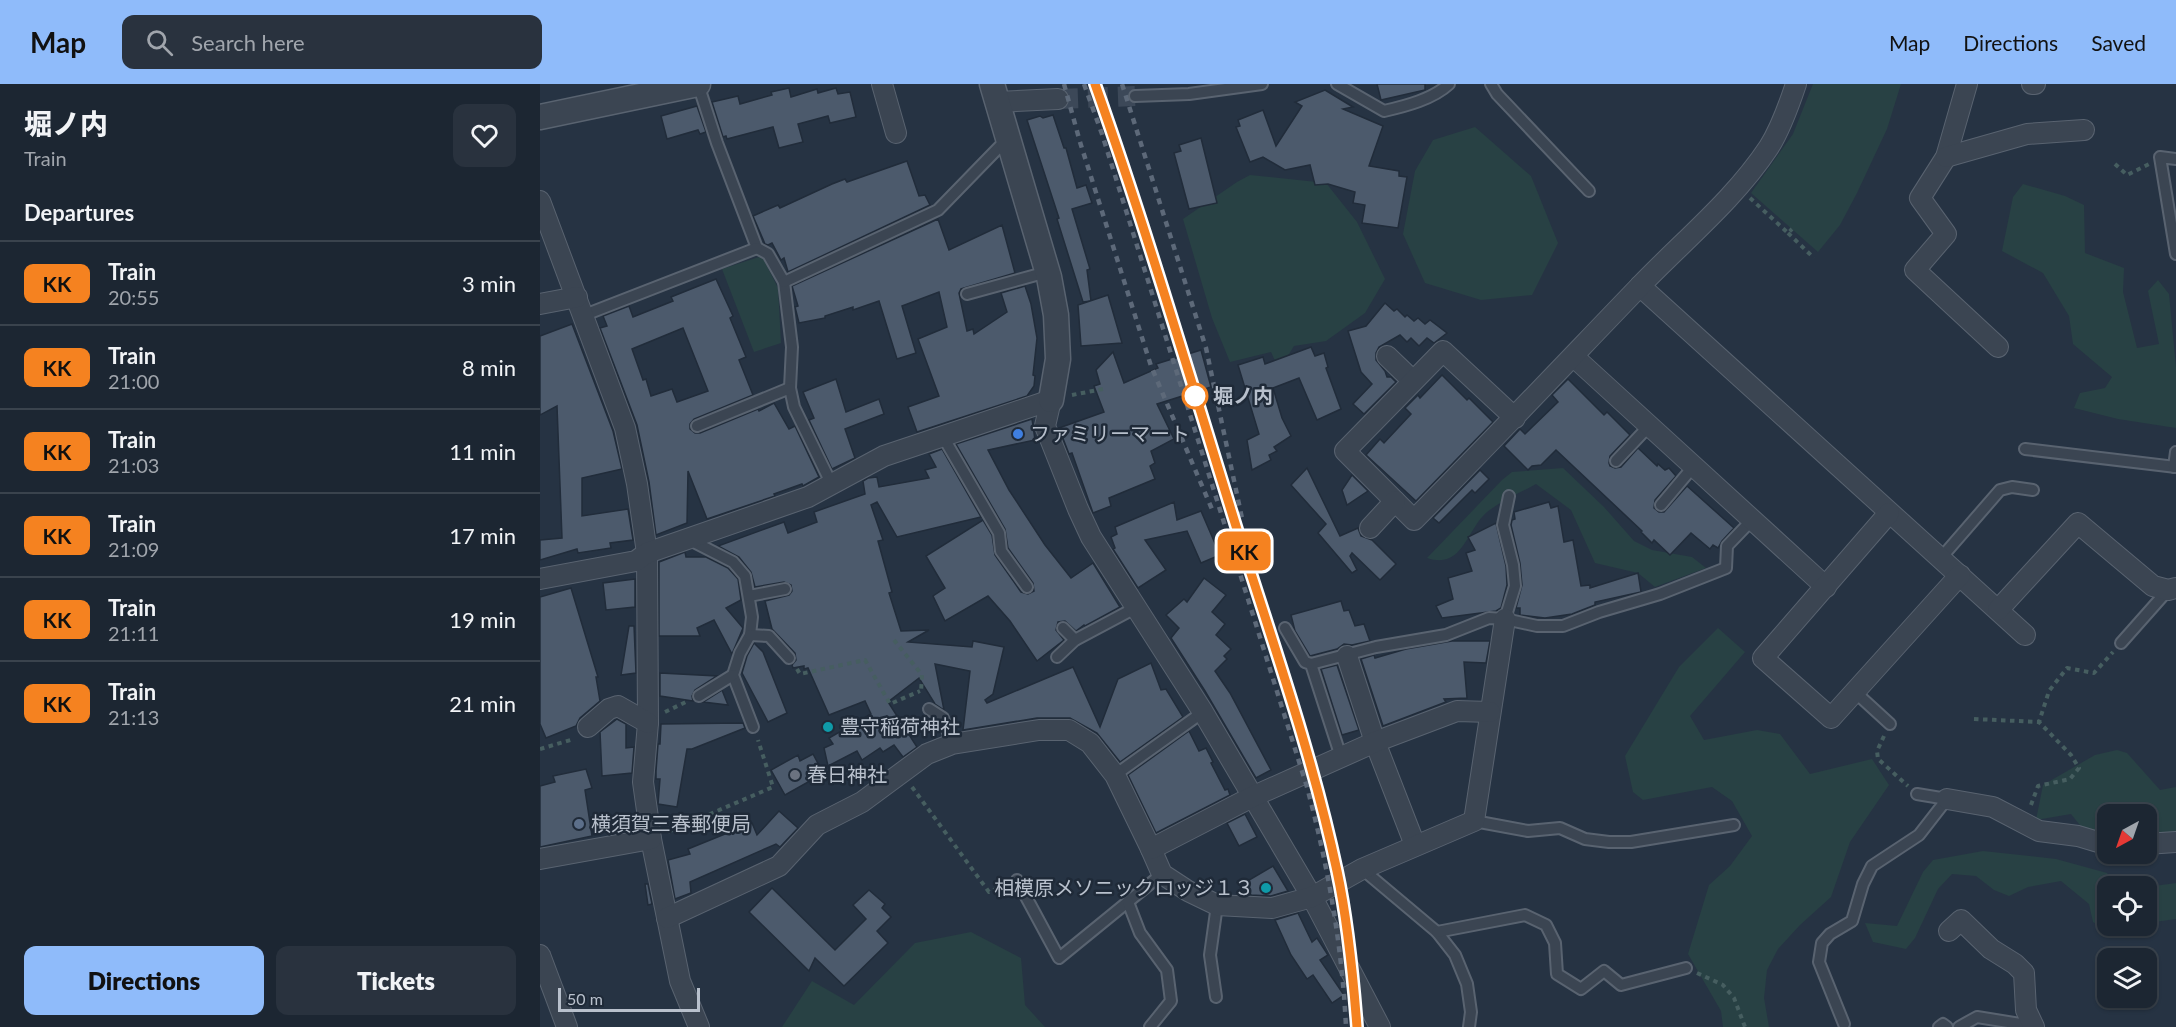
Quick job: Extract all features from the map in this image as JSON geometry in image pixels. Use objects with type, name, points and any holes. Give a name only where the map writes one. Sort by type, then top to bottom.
[{"type":"street","points":[[540,117],[698,84]]},
{"type":"street","points":[[882,84],[896,133]]},
{"type":"street","points":[[1515,418],[1443,351],[1345,451],[1414,520],[1515,418],[1574,357],[1640,286],[1738,188],[1770,145],[1796,84]]},
{"type":"street","points":[[1966,84],[1946,157],[1920,198],[1946,234],[1915,270],[1998,347]]},
{"type":"street","points":[[1058,99],[994,93],[1047,272],[1056,315],[1058,359],[1045,426],[1091,537],[1203,712],[1312,897],[1380,1027]]},
{"type":"street","points":[[1946,157],[2027,134],[2084,130]]},
{"type":"street","points":[[540,201],[625,428],[637,484],[648,553],[648,722],[644,782],[651,839],[680,981],[699,1027]]},
{"type":"street","points":[[1640,286],[2025,635]]},
{"type":"street","points":[[540,304],[580,306]]},
{"type":"street","points":[[1387,356],[1413,381]]},
{"type":"street","points":[[1574,357],[1751,521],[1826,587]]},
{"type":"street","points":[[540,579],[636,561],[648,553],[687,538],[808,497],[884,456],[1051,400]]},
{"type":"street","points":[[1370,528],[1395,501]]},
{"type":"street","points":[[1889,513],[1763,657],[1831,718],[1960,575]]},
{"type":"street","points":[[1998,610],[2078,523],[2153,586],[2172,589]]},
{"type":"street","points":[[667,918],[780,867],[817,825],[862,802],[927,754],[952,744],[1039,730],[1069,730],[1090,743],[1115,775],[1162,874],[1188,891],[1217,905],[1272,908],[1312,897],[1362,869],[1474,821],[1505,619]]},
{"type":"street","points":[[1347,656],[1375,742],[1415,845]]},
{"type":"street","points":[[588,727],[609,709],[618,706],[648,722]]},
{"type":"street","points":[[1151,849],[1252,797],[1375,742],[1457,711],[1490,712]]},
{"type":"street","points":[[1947,799],[1993,807],[2039,831],[2078,836],[2097,842]]},
{"type":"street","points":[[540,859],[651,839]]},
{"type":"street","points":[[2157,843],[2176,842]]},
{"type":"street","points":[[1949,931],[1961,920],[1991,949],[2015,964],[2024,973],[2026,1010],[2034,1027]]},
{"type":"street","points":[[540,956],[567,1027]]},
{"type":"lane","points":[[698,84],[717,143],[757,248],[768,254],[784,282],[792,347],[790,388],[794,407],[832,485]]},
{"type":"lane","points":[[1135,96],[1148,90],[1188,94],[1262,84]]},
{"type":"lane","points":[[1337,84],[1384,111],[1406,106],[1444,89],[1449,84]]},
{"type":"lane","points":[[1491,84],[1497,94],[1589,191]]},
{"type":"lane","points":[[784,282],[938,210],[1008,139]]},
{"type":"lane","points":[[2176,159],[2160,157],[2176,254]]},
{"type":"lane","points":[[580,306],[757,248]]},
{"type":"lane","points":[[967,294],[1047,272]]},
{"type":"lane","points":[[697,426],[790,388]]},
{"type":"lane","points":[[1616,461],[1649,426]]},
{"type":"lane","points":[[942,435],[999,533],[1001,550],[1027,587]]},
{"type":"lane","points":[[2025,449],[2175,467],[2176,452]]},
{"type":"lane","points":[[1661,505],[1693,467]]},
{"type":"lane","points":[[1941,558],[2000,490],[2012,487],[2033,490]]},
{"type":"lane","points":[[1505,619],[1515,586],[1513,565],[1503,525],[1509,496]]},
{"type":"lane","points":[[1285,628],[1305,662],[1311,664],[1376,647],[1446,635],[1489,618],[1537,626],[1563,626],[1599,612],[1660,594],[1726,568],[1727,546],[1751,521]]},
{"type":"lane","points":[[687,538],[733,562],[745,576],[752,617],[750,635],[740,653],[733,675],[753,727]]},
{"type":"lane","points":[[750,596],[785,589]]},
{"type":"lane","points":[[2121,643],[2172,589]]},
{"type":"lane","points":[[1057,657],[1075,640],[1137,607]]},
{"type":"lane","points":[[1063,628],[1075,640]]},
{"type":"lane","points":[[750,635],[769,636],[789,658]]},
{"type":"lane","points":[[1311,664],[1341,757]]},
{"type":"lane","points":[[699,696],[733,675]]},
{"type":"lane","points":[[1855,692],[1890,724]]},
{"type":"lane","points":[[930,709],[944,718],[952,744]]},
{"type":"lane","points":[[1115,775],[1203,712]]},
{"type":"lane","points":[[1844,1024],[1819,962],[1822,943],[1830,934],[1852,921],[1863,884],[1872,866],[1919,835],[1947,799],[1917,794]]},
{"type":"lane","points":[[1474,821],[1528,831],[1560,828],[1585,839],[1610,842],[1631,842],[1734,825]]},
{"type":"lane","points":[[1362,869],[1437,932],[1455,955],[1467,984],[1471,1012],[1469,1027]]},
{"type":"lane","points":[[1017,880],[1059,958],[1162,874]]},
{"type":"lane","points":[[1128,902],[1140,933],[1167,970],[1171,1001],[1150,1027]]},
{"type":"lane","points":[[1216,997],[1215,975],[1210,955],[1217,905]]},
{"type":"lane","points":[[1437,932],[1525,915],[1546,926],[1555,943],[1557,974],[1581,989],[1604,971],[1621,985],[1686,968]]},
{"type":"lane","points":[[1959,1027],[1977,1017],[2034,1027]]},
{"type":"lane","points":[[1939,1027],[1943,1024],[1947,1027]]},
{"type":"path","points":[[2115,164],[2127,175],[2160,157]]},
{"type":"path","points":[[1738,188],[1814,258]]},
{"type":"path","points":[[1788,233],[1792,229]]},
{"type":"path","points":[[1051,400],[1103,389]]},
{"type":"path","points":[[894,640],[922,675],[920,691],[930,709]]},
{"type":"path","points":[[2039,722],[2049,691],[2067,668],[2094,673],[2121,643]]},
{"type":"path","points":[[789,658],[800,674],[865,660],[890,704],[920,691]]},
{"type":"path","points":[[648,722],[699,696]]},
{"type":"path","points":[[1974,719],[2039,722],[2071,754],[2079,768],[2070,779],[2038,786],[2025,823]]},
{"type":"path","points":[[1890,724],[1876,751],[1878,759],[1917,794]]},
{"type":"path","points":[[540,748],[578,738],[588,727]]},
{"type":"path","points":[[651,839],[773,787],[753,727]]},
{"type":"path","points":[[902,773],[989,892],[1017,880]]},
{"type":"path","points":[[1686,968],[1723,985],[1734,998],[1745,1027]]},
{"type":"green space","points":[[1813,84],[1901,84],[1887,129],[1857,193],[1840,225],[1818,252],[1751,193],[1793,134]]},
{"type":"green space","points":[[1475,127],[1531,176],[1558,243],[1532,295],[1481,300],[1425,283],[1403,234],[1415,171],[1433,140]]},
{"type":"green space","points":[[1250,175],[1326,183],[1357,222],[1385,279],[1365,313],[1326,341],[1294,346],[1284,362],[1276,363],[1271,352],[1230,362],[1212,318],[1183,219]]},
{"type":"green space","points":[[2023,184],[2065,196],[2084,205],[2085,253],[2124,268],[2123,292],[2137,348],[2159,344],[2148,291],[2158,280],[2169,294],[2176,367],[2176,428],[2118,419],[2074,408],[2080,393],[2105,388],[2112,377],[2073,344],[2069,316],[2043,273],[2002,251],[2013,197]]},
{"type":"green space","points":[[762,256],[778,288],[781,343],[754,352],[722,269]]},
{"type":"green space","points":[[1563,468],[1604,507],[1634,541],[1652,550],[1692,557],[1706,568],[1655,587],[1638,573],[1595,563],[1571,510],[1536,484],[1487,512],[1463,546],[1449,558],[1439,560],[1427,558],[1512,472]]},
{"type":"green space","points":[[1718,628],[1745,652],[1690,716],[1704,740],[1757,730],[1780,734],[1810,774],[1872,759],[1889,785],[1850,842],[1831,897],[1778,949],[1767,970],[1764,998],[1769,1027],[1723,1027],[1721,1011],[1688,954],[1709,885],[1730,866],[1752,836],[1732,801],[1712,787],[1643,800],[1633,792],[1625,756],[1679,667]]},
{"type":"green space","points":[[2117,750],[2127,753],[2160,790],[2176,787],[2176,831],[2170,839],[2157,840],[2157,804],[2097,804],[2097,835],[2083,829],[2071,814],[2036,820],[2043,785],[2095,755]]},
{"type":"green space","points":[[1983,851],[2056,859],[2107,873],[2109,876],[2097,876],[2097,924],[2093,922],[2089,904],[2061,881],[2028,887],[2009,896],[1994,890],[1976,876],[1952,874],[1938,889],[1915,938],[1906,949],[1873,942],[1865,923],[1897,926],[1923,872],[1933,860]]},
{"type":"green space","points":[[2176,883],[2176,919],[2157,922],[2157,886]]},
{"type":"green space","points":[[971,932],[1021,958],[1025,1005],[1045,1027],[782,1027],[812,981],[854,1005],[915,943]]},
{"type":"building","points":[[1377,84],[1425,84],[1425,90],[1381,100]]},
{"type":"building","points":[[789,88],[791,97],[817,89],[818,93],[836,88],[838,94],[850,92],[856,117],[830,123],[828,116],[798,124],[803,142],[779,148],[773,127],[727,139],[726,136],[723,137],[712,102],[738,96],[740,104]]},
{"type":"building","points":[[1325,90],[1353,107],[1343,109],[1383,126],[1369,166],[1399,171],[1399,176],[1407,177],[1398,228],[1362,223],[1365,205],[1353,203],[1355,192],[1328,184],[1315,185],[1310,165],[1285,170],[1263,157],[1250,162],[1236,127],[1240,126],[1238,120],[1263,110],[1276,146],[1302,106],[1295,102]]},
{"type":"building","points":[[697,106],[706,132],[700,134],[698,130],[667,139],[661,116]]},
{"type":"building","points":[[1053,115],[1064,148],[1066,148],[1077,188],[1086,185],[1092,203],[1072,209],[1090,269],[1087,270],[1091,301],[1083,302],[1027,120]]},
{"type":"building","points":[[1201,138],[1217,203],[1189,209],[1174,153],[1181,151],[1179,145]]},
{"type":"building","points":[[907,161],[919,196],[925,195],[930,205],[788,272],[784,258],[781,260],[772,243],[765,244],[753,216],[778,205],[780,208],[845,179],[847,182]]},
{"type":"building","points":[[938,219],[949,250],[1002,225],[1015,273],[961,289],[959,293],[967,331],[973,329],[974,334],[1007,312],[1001,293],[1025,286],[1037,338],[1033,375],[1035,376],[1034,386],[1027,396],[917,432],[908,407],[939,396],[918,339],[947,327],[939,292],[902,306],[916,353],[897,359],[879,301],[853,310],[853,307],[825,316],[825,318],[799,323],[795,307],[798,306],[792,286]]},
{"type":"building","points":[[716,279],[733,316],[730,318],[746,357],[739,360],[753,395],[694,419],[690,424],[690,429],[695,433],[700,433],[774,403],[789,429],[795,426],[819,477],[803,486],[802,484],[774,494],[775,496],[707,519],[688,471],[687,523],[656,535],[649,482],[637,425],[600,328],[607,326],[603,316],[629,306],[633,317],[673,301],[671,297]],"holes":[[[683,328],[708,391],[677,402],[672,389],[651,396],[632,349]]]},
{"type":"building","points":[[1108,295],[1122,343],[1081,346],[1078,305]]},
{"type":"building","points":[[1385,303],[1394,311],[1397,309],[1405,317],[1407,315],[1414,321],[1418,318],[1425,324],[1430,320],[1447,333],[1434,343],[1427,338],[1419,346],[1411,338],[1407,342],[1400,335],[1379,347],[1376,360],[1387,377],[1391,377],[1396,382],[1364,414],[1353,404],[1372,384],[1361,372],[1348,331],[1366,326]]},
{"type":"building","points":[[572,324],[613,431],[622,469],[582,478],[582,516],[628,509],[633,540],[610,543],[611,548],[578,553],[577,549],[540,560],[540,540],[562,538],[557,406],[540,415],[540,336]]},
{"type":"building","points":[[1311,347],[1315,356],[1324,353],[1328,367],[1326,368],[1341,409],[1317,420],[1299,378],[1273,388],[1282,418],[1291,436],[1274,447],[1277,451],[1269,455],[1271,460],[1252,470],[1247,440],[1259,434],[1238,365],[1263,357],[1265,364]]},
{"type":"building","points":[[1201,350],[1211,387],[1157,404],[1174,439],[1151,451],[1155,463],[1150,466],[1155,479],[1109,498],[1111,506],[1093,513],[1072,453],[1069,454],[1059,428],[1104,412],[1094,386],[1100,384],[1096,370],[1113,352],[1124,383],[1158,368],[1156,364]]},
{"type":"building","points":[[1442,375],[1493,422],[1416,501],[1366,455],[1380,439],[1384,443],[1411,414],[1405,408],[1418,395],[1420,398]]},
{"type":"building","points":[[836,379],[846,412],[879,399],[884,414],[845,429],[855,458],[832,469],[809,420],[814,418],[803,392]]},
{"type":"building","points":[[1568,379],[1604,415],[1607,412],[1630,435],[1610,456],[1610,466],[1621,467],[1638,448],[1657,466],[1658,464],[1665,470],[1669,468],[1676,476],[1655,500],[1654,508],[1659,512],[1664,512],[1687,486],[1734,528],[1718,548],[1713,545],[1710,549],[1691,533],[1670,555],[1654,540],[1652,543],[1556,450],[1541,465],[1532,466],[1528,470],[1504,446],[1520,429],[1525,434],[1558,402],[1552,395]]},
{"type":"building","points":[[1032,419],[1035,440],[988,450],[1009,490],[1045,545],[1071,578],[1093,563],[1120,607],[1076,631],[1065,621],[1058,622],[1056,630],[1064,640],[1037,661],[1010,621],[988,596],[945,621],[933,596],[945,588],[926,556],[983,520],[992,535],[995,555],[1021,592],[1028,594],[1034,591],[1033,583],[1008,548],[1005,529],[956,444]]},
{"type":"building","points":[[942,449],[981,517],[897,537],[877,502],[871,505],[883,540],[878,541],[892,592],[889,593],[901,631],[929,630],[908,642],[972,647],[973,641],[1004,647],[993,694],[985,700],[987,703],[1073,667],[1100,727],[1118,679],[1151,663],[1161,690],[1166,689],[1183,717],[1120,762],[1097,733],[1070,718],[1037,718],[963,730],[970,671],[935,664],[944,710],[935,704],[919,678],[888,702],[917,747],[903,757],[894,745],[883,752],[880,748],[862,760],[857,751],[828,766],[824,748],[833,744],[829,738],[871,714],[865,701],[829,715],[808,668],[804,669],[804,666],[793,668],[792,665],[796,660],[795,653],[772,629],[765,601],[789,595],[792,591],[791,585],[784,582],[755,587],[751,572],[739,557],[718,546],[784,522],[788,533],[817,522],[814,512],[865,494],[863,481],[868,478],[877,477],[879,487],[929,478],[925,470],[936,467],[929,454]]},
{"type":"building","points":[[1307,468],[1340,536],[1358,528],[1361,536],[1372,540],[1396,564],[1380,580],[1352,553],[1350,556],[1357,570],[1352,573],[1318,533],[1326,524],[1291,485]]},
{"type":"building","points":[[1480,470],[1489,479],[1475,493],[1472,490],[1439,523],[1433,518]]},
{"type":"building","points":[[1352,475],[1368,491],[1347,505],[1342,490]]},
{"type":"building","points":[[1174,502],[1177,520],[1201,511],[1220,555],[1201,563],[1187,531],[1145,540],[1166,570],[1138,588],[1113,549],[1115,548],[1111,537],[1117,534],[1115,527]]},
{"type":"building","points":[[1549,502],[1551,508],[1558,506],[1564,542],[1573,540],[1581,586],[1590,585],[1590,588],[1638,573],[1641,592],[1595,602],[1595,605],[1572,614],[1545,618],[1520,615],[1520,608],[1516,608],[1522,585],[1520,563],[1511,525],[1512,520],[1515,519],[1514,512]]},
{"type":"building","points":[[1496,523],[1506,566],[1507,585],[1501,608],[1496,611],[1442,618],[1436,606],[1453,599],[1448,578],[1472,571],[1466,553],[1475,550],[1468,537]]},
{"type":"building","points":[[685,552],[686,557],[706,557],[728,568],[738,579],[741,600],[726,608],[743,628],[732,654],[714,620],[697,628],[700,636],[659,636],[659,562]]},
{"type":"building","points":[[1204,578],[1226,595],[1212,612],[1225,624],[1216,635],[1231,649],[1224,656],[1227,659],[1215,671],[1230,693],[1271,770],[1256,778],[1171,638],[1179,628],[1166,615],[1184,599],[1187,602]]},
{"type":"building","points":[[635,579],[635,607],[606,610],[603,583]]},
{"type":"building","points":[[571,588],[598,677],[596,677],[600,701],[580,718],[576,726],[546,738],[540,724],[540,597]]},
{"type":"building","points":[[1341,601],[1344,611],[1349,610],[1355,626],[1364,624],[1370,641],[1352,645],[1344,644],[1337,649],[1310,656],[1295,631],[1291,615]]},
{"type":"building","points":[[629,626],[634,626],[636,673],[621,675]]},
{"type":"building","points":[[1452,641],[1490,641],[1486,663],[1464,662],[1467,698],[1444,699],[1446,702],[1383,726],[1361,659]]},
{"type":"building","points":[[754,643],[763,652],[787,713],[768,722],[742,673]]},
{"type":"building","points":[[1337,665],[1359,730],[1342,735],[1321,669]]},
{"type":"building","points":[[660,673],[717,676],[695,690],[692,696],[693,701],[660,696]]},
{"type":"building","points":[[722,690],[728,705],[703,702]]},
{"type":"building","points":[[617,719],[626,724],[626,748],[634,747],[632,773],[602,776],[600,732]]},
{"type":"building","points":[[743,723],[745,728],[687,749],[677,807],[658,804],[660,779],[656,779],[656,771],[661,724]]},
{"type":"building","points":[[1189,731],[1199,751],[1206,748],[1213,762],[1211,763],[1230,795],[1156,833],[1128,775]]},
{"type":"building","points":[[813,754],[821,769],[807,777],[810,781],[785,795],[771,770],[798,755],[800,761]]},
{"type":"building","points":[[586,769],[592,788],[585,790],[592,836],[540,847],[540,786],[555,782],[553,776]]},
{"type":"building","points":[[779,811],[798,828],[780,847],[776,844],[690,882],[691,893],[675,899],[668,860],[690,854],[688,849],[752,823],[757,835]]},
{"type":"building","points":[[1245,814],[1257,837],[1239,846],[1227,823]]},
{"type":"building","name":"相模原メソニックロッジ１３","points":[[1273,866],[1288,891],[1271,896],[1251,895],[1244,883]]},
{"type":"building","points":[[645,884],[648,884],[652,904],[648,905]]},
{"type":"building","points":[[772,888],[835,950],[866,919],[853,905],[869,890],[885,904],[882,908],[891,917],[877,931],[888,943],[844,986],[815,958],[809,971],[749,912]]},
{"type":"building","points":[[1298,913],[1312,942],[1317,938],[1328,955],[1320,960],[1344,995],[1332,1003],[1313,975],[1307,979],[1291,955],[1275,920]]},
{"type":"tunnel","points":[[1058,99],[1135,96]]},
{"type":"railway","points":[[1064,84],[1080,142],[1151,366],[1214,514]]},
{"type":"railway","points":[[1084,84],[1102,134],[1307,787],[1333,906],[1346,1027]]},
{"type":"railway","points":[[1095,84],[1213,448],[1317,791]]},
{"type":"railway","points":[[1122,84],[1206,348],[1243,523]]},
{"type":"railway","points":[[1333,855],[1347,931],[1357,1027]]},
{"type":"train","name":"KK","points":[[1095,84],[1213,448],[1309,759],[1337,873],[1347,931],[1357,1027]]},
{"type":"place","name":"堀ノ内","points":[[1195,396]]},
{"type":"place","name":"ファミリーマート","points":[[1018,434]]},
{"type":"place","name":"豊守稲荷神社","points":[[828,727]]},
{"type":"place","name":"春日神社","points":[[795,775]]},
{"type":"place","name":"横須賀三春郵便局","points":[[579,824]]},
{"type":"place","name":"相模原メソニックロッジ１３","points":[[1266,888]]}]
